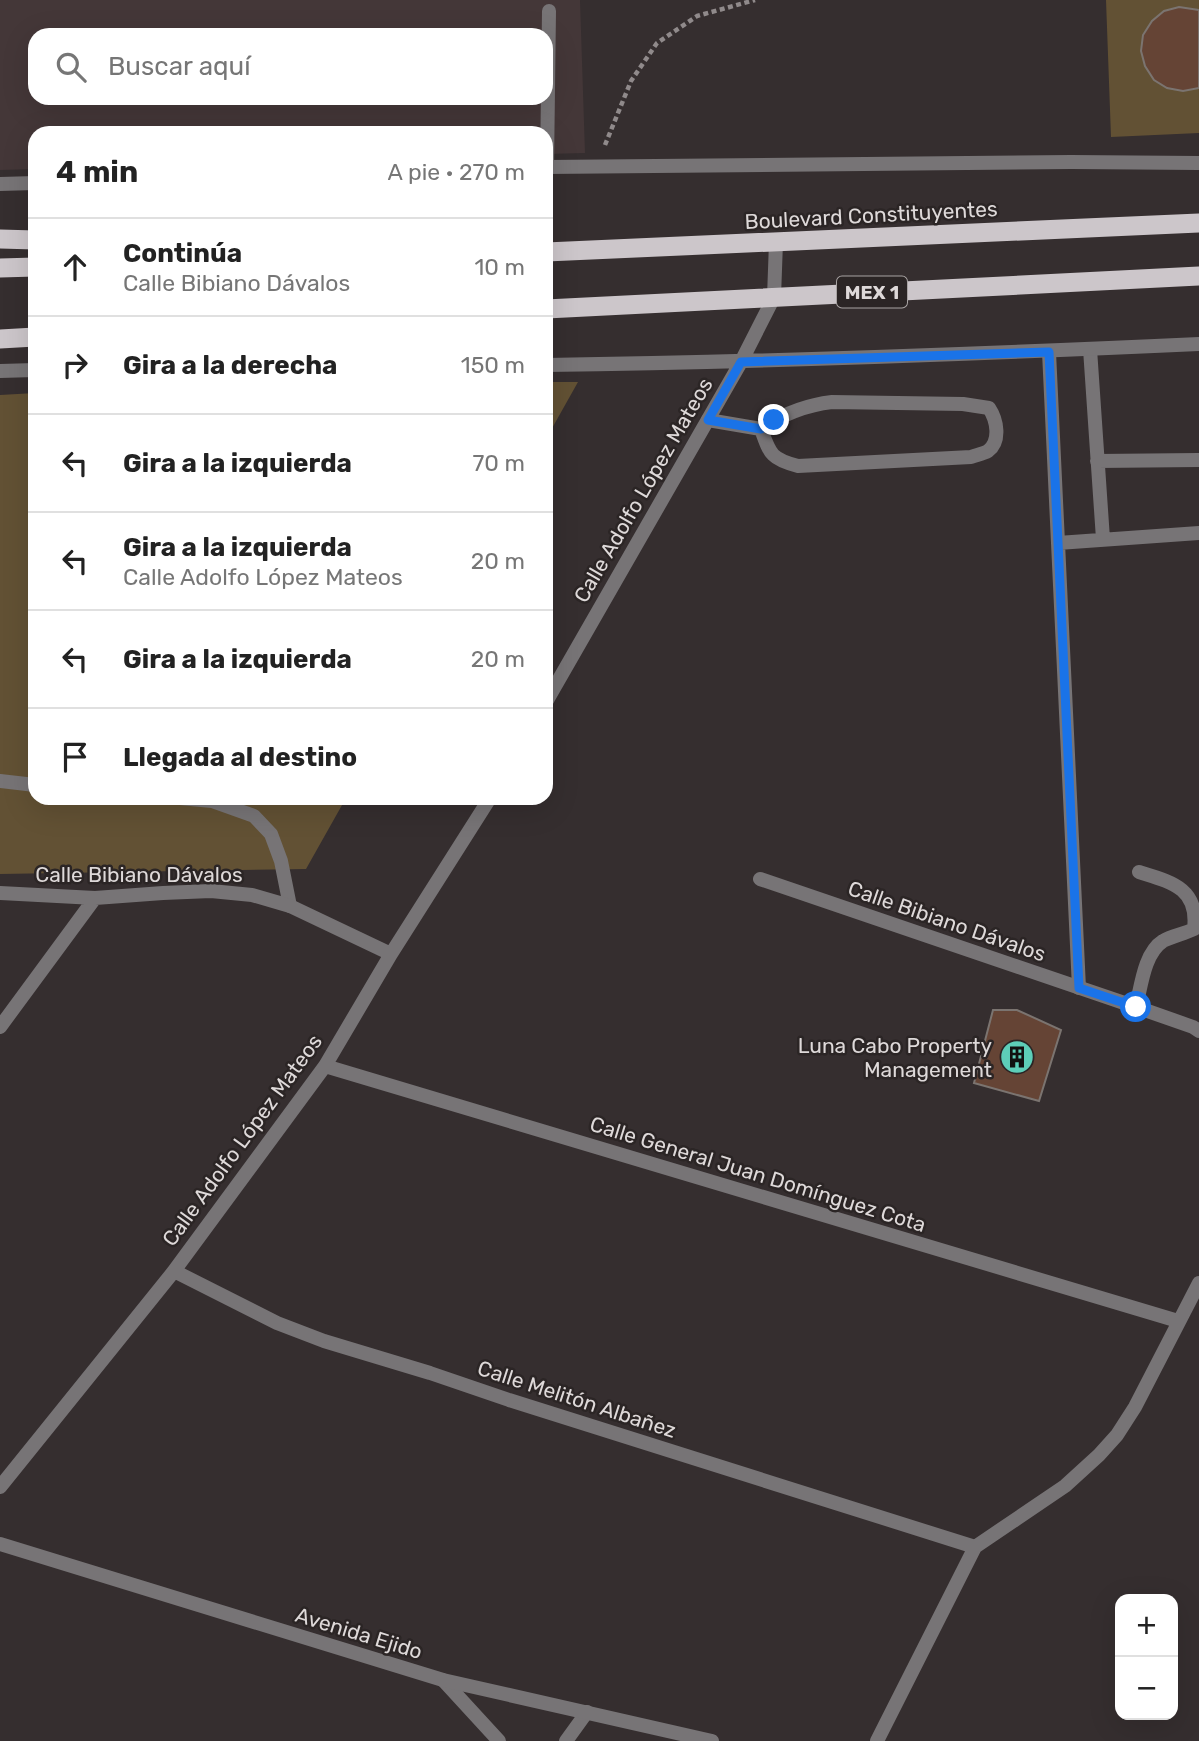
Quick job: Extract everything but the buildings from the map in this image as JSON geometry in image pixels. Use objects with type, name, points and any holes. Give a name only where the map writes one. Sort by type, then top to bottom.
[{"type":"highway","name":"Boulevard Constituyentes","points":[[553,252],[1199,223]]},
{"type":"highway","points":[[0,239],[28,240]]},
{"type":"highway","points":[[0,268],[28,267]]},
{"type":"highway","name":"MEX 1","points":[[553,309],[1199,276]]},
{"type":"highway","points":[[0,336],[28,335]]},
{"type":"street","points":[[549,11],[549,28]]},
{"type":"street","points":[[548,105],[548,126]]},
{"type":"street","points":[[553,167],[1199,163]]},
{"type":"street","points":[[0,184],[28,183]]},
{"type":"street","points":[[774,297],[776,242]]},
{"type":"street","name":"Calle Adolfo López Mateos","points":[[553,690],[741,362],[774,297]]},
{"type":"street","points":[[553,365],[741,362],[1049,352],[1199,344]]},
{"type":"street","points":[[1090,349],[1103,539]]},
{"type":"street","points":[[1049,352],[1079,988]]},
{"type":"street","points":[[0,372],[28,370]]},
{"type":"street","points":[[708,420],[761,429],[804,407],[832,402],[979,405],[989,408],[994,416],[996,430],[995,443],[987,451],[971,457],[798,466],[773,457],[761,429]]},
{"type":"street","points":[[1097,461],[1199,460]]},
{"type":"street","points":[[1058,543],[1199,533]]},
{"type":"street","points":[[0,781],[28,784]]},
{"type":"street","points":[[223,805],[254,816],[271,834],[281,861],[290,906]]},
{"type":"street","name":"Calle Adolfo López Mateos","points":[[0,1487],[174,1270],[325,1066],[391,954],[486,805]]},
{"type":"street","points":[[1136,1007],[1149,957],[1155,947],[1166,939],[1181,936],[1194,929],[1198,915],[1195,903],[1185,891],[1170,881],[1139,872]]},
{"type":"street","name":"Calle Bibiano Dávalos","points":[[761,879],[1199,1031]]},
{"type":"street","name":"Calle Bibiano Dávalos","points":[[0,893],[95,898],[211,891],[252,895],[290,906],[391,954]]},
{"type":"street","points":[[0,1027],[95,898]]},
{"type":"street","name":"Calle General Juan Domínguez Cota","points":[[325,1066],[1178,1321]]},
{"type":"street","name":"Calle Melitón Albañez","points":[[174,1270],[277,1323],[324,1341],[975,1547]]},
{"type":"street","points":[[877,1741],[975,1547],[1065,1486],[1099,1455],[1116,1435],[1135,1408],[1199,1283]]},
{"type":"street","name":"Avenida Ejido","points":[[0,1544],[443,1681],[712,1741]]},
{"type":"street","points":[[443,1681],[499,1741]]},
{"type":"street","points":[[566,1741],[587,1712]]},
{"type":"path","points":[[597,166],[631,80],[657,43],[697,16],[755,0]]},
{"type":"shaded area","points":[[0,0],[580,0],[585,153],[553,154],[553,126],[28,126],[28,169],[0,170]]},
{"type":"shaded area","points":[[1106,0],[1199,0],[1199,133],[1111,137]]},
{"type":"shaded area","points":[[553,382],[578,382],[553,427]]},
{"type":"shaded area","points":[[28,393],[28,805],[342,805],[306,869],[0,874],[0,395]]},
{"type":"place","name":"Luna Cabo Property Management","points":[[1017,1057]]},
{"type":"route","points":[[774,420],[761,429],[708,420],[741,362],[1049,352],[1079,988],[1136,1007]]}]
